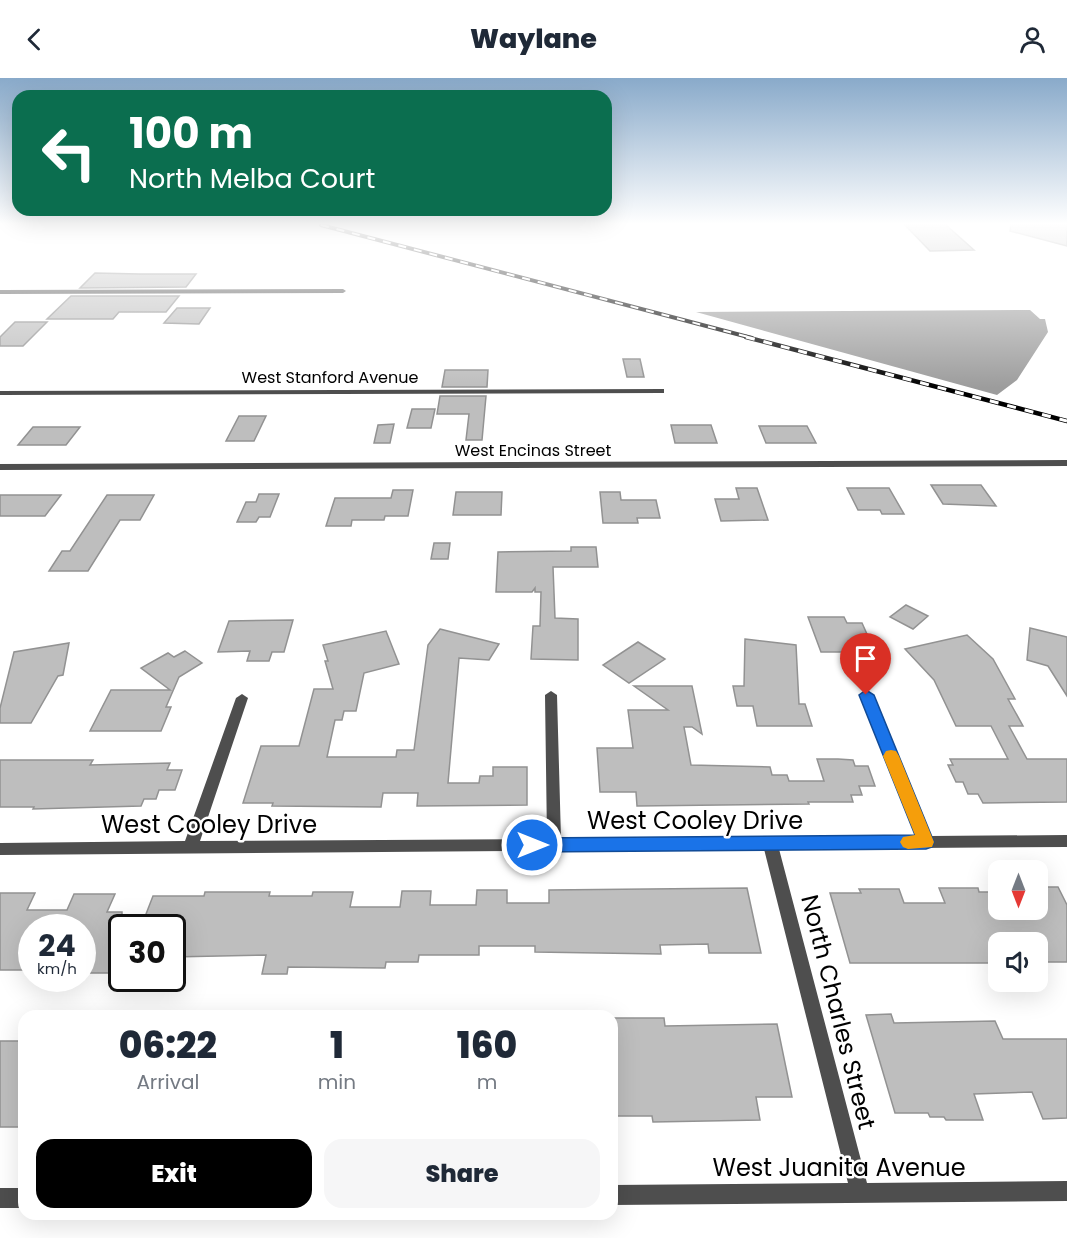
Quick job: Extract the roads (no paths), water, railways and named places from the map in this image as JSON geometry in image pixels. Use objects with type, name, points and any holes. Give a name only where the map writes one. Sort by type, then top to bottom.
[{"type":"street","points":[[0,292],[343,291]]},
{"type":"street","name":"West Stanford Avenue","points":[[0,393],[661,391]]},
{"type":"street","name":"West Encinas Street","points":[[0,467],[1067,463]]},
{"type":"street","points":[[551,695],[555,845]]},
{"type":"street","points":[[866,695],[926,842]]},
{"type":"street","points":[[190,848],[242,698]]},
{"type":"street","name":"West Cooley Drive","points":[[0,849],[1067,841]]},
{"type":"street","name":"North Charles Street","points":[[770,843],[860,1193]]},
{"type":"street","name":"West Juanita Avenue","points":[[618,1195],[1067,1191]]},
{"type":"street","points":[[0,1198],[18,1198]]},
{"type":"railway","points":[[527,279],[752,338]]},
{"type":"railway","points":[[746,337],[1067,421]]}]
